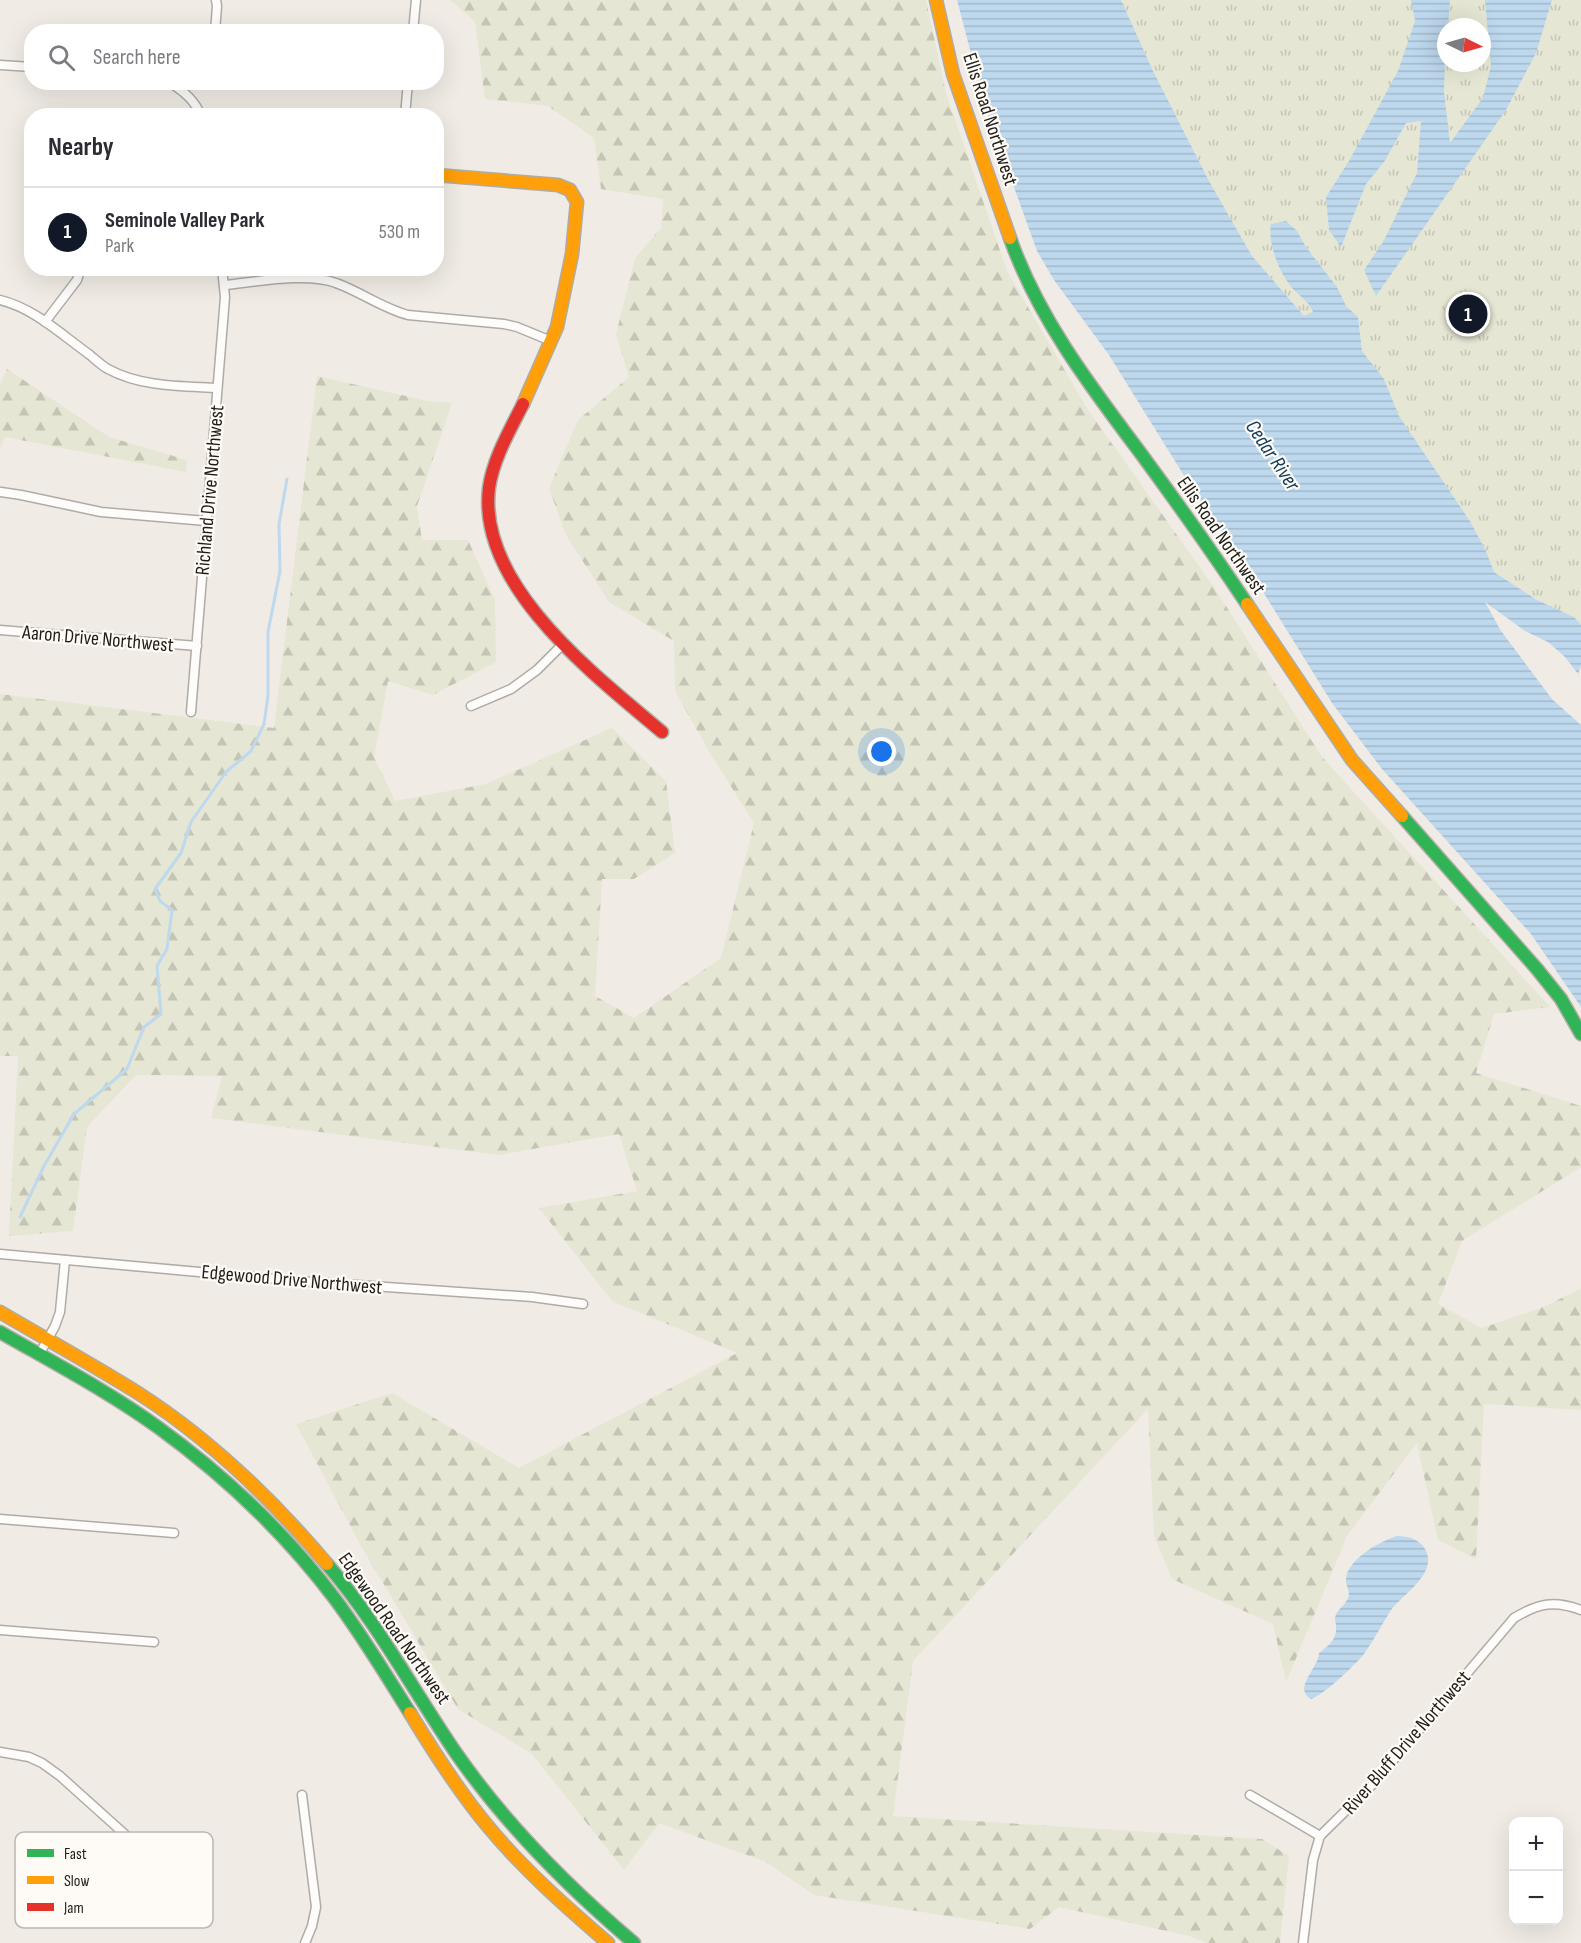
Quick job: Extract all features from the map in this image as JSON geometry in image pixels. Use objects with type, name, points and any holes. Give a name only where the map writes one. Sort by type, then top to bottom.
[{"type":"street","points":[[216,0],[216,24]]},
{"type":"street","points":[[414,24],[416,0]]},
{"type":"street","name":"Ellis Road Northwest","points":[[936,0],[953,74],[1018,261],[1042,312],[1108,410],[1226,573],[1352,760],[1537,969],[1561,999],[1581,1034]]},
{"type":"street","points":[[0,64],[24,66]]},
{"type":"street","points":[[187,90],[196,108]]},
{"type":"street","points":[[406,108],[407,90]]},
{"type":"street","points":[[444,176],[558,185],[570,190],[577,203],[572,252],[560,318],[495,464],[488,505],[491,534],[510,578],[563,644],[662,732]]},
{"type":"street","points":[[45,322],[78,276]]},
{"type":"street","name":"Richland Drive Northwest","points":[[191,712],[225,285],[223,276]]},
{"type":"street","points":[[225,285],[269,280],[323,279],[408,315],[504,324],[551,341]]},
{"type":"street","points":[[0,300],[19,305],[108,369],[135,380],[162,385],[217,388]]},
{"type":"street","points":[[1,492],[101,512],[206,521]]},
{"type":"street","name":"Aaron Drive Northwest","points":[[0,630],[196,646]]},
{"type":"street","points":[[471,706],[512,689],[537,670],[563,644]]},
{"type":"street","name":"Edgewood Drive Northwest","points":[[0,1254],[583,1304]]},
{"type":"street","points":[[39,1355],[60,1312],[65,1260]]},
{"type":"street","name":"Edgewood Road Northwest","points":[[0,1312],[110,1376],[184,1426],[235,1468],[290,1521],[343,1583],[457,1754],[500,1810],[537,1853],[595,1910],[634,1943]]},
{"type":"street","name":"Edgewood Road Northwest","points":[[0,1332],[113,1398],[159,1428],[226,1482],[278,1533],[332,1594],[446,1768],[485,1823],[522,1864],[608,1943]]},
{"type":"street","points":[[0,1519],[174,1533]]},
{"type":"street","name":"River Bluff Drive Northwest","points":[[1320,1836],[1373,1784],[1514,1618],[1529,1609],[1547,1603],[1581,1610]]},
{"type":"street","points":[[0,1629],[154,1642]]},
{"type":"street","points":[[0,1752],[29,1757],[42,1763],[60,1776],[122,1832]]},
{"type":"street","points":[[302,1795],[316,1907],[305,1943]]},
{"type":"street","points":[[1250,1795],[1320,1836],[1313,1860],[1303,1943]]},
{"type":"green space","points":[[450,0],[926,0],[946,93],[1007,271],[1088,410],[1214,587],[1322,757],[1550,1007],[1494,1014],[1476,1073],[1581,1106],[1581,1167],[1462,1241],[1438,1304],[1482,1328],[1546,1306],[1581,1288],[1581,1410],[1484,1404],[1476,1559],[1438,1540],[1417,1443],[1348,1534],[1286,1682],[1273,1624],[1172,1579],[1154,1536],[1148,1409],[913,1661],[893,1816],[1262,1839],[1289,1856],[1280,1943],[1207,1943],[1189,1936],[1059,1907],[1030,1929],[814,1895],[766,1862],[659,1823],[624,1870],[532,1754],[458,1709],[361,1546],[296,1424],[392,1393],[519,1468],[737,1353],[612,1301],[539,1208],[637,1191],[619,1134],[498,1155],[211,1118],[222,1076],[136,1075],[87,1127],[73,1231],[9,1236],[18,1056],[0,1056],[0,694],[274,728],[317,376],[428,401],[452,403],[417,506],[422,540],[468,540],[495,600],[496,662],[433,695],[388,681],[374,757],[395,801],[486,784],[612,728],[666,781],[675,853],[634,879],[602,879],[595,996],[634,1018],[721,958],[754,823],[711,755],[675,691],[674,641],[609,602],[566,535],[549,488],[578,420],[629,377],[616,334],[635,258],[661,228],[663,199],[601,189],[594,138],[548,106],[485,99],[475,22]]},
{"type":"green space","points":[[1121,0],[1581,0],[1581,625],[1574,617],[1537,600],[1494,572],[1470,521],[1399,416],[1384,379],[1362,351],[1358,317],[1346,306],[1337,287],[1306,247],[1297,231],[1295,291],[1307,301],[1314,312],[1304,316],[1252,256],[1209,181],[1153,71]]},
{"type":"green space","points":[[7,369],[109,437],[187,460],[186,472],[5,437],[0,448],[0,384]]},
{"type":"water","name":"Cedar River","points":[[957,0],[1121,0],[1153,71],[1209,181],[1252,256],[1304,316],[1313,312],[1285,277],[1276,260],[1271,241],[1271,224],[1286,221],[1297,231],[1306,247],[1337,287],[1346,306],[1358,317],[1362,351],[1384,379],[1399,416],[1470,521],[1494,572],[1537,600],[1574,617],[1581,625],[1581,666],[1578,674],[1565,657],[1548,642],[1525,631],[1485,602],[1501,631],[1552,699],[1581,725],[1581,1007],[1531,934],[1382,769],[1332,703],[1257,582],[1203,506],[1109,355],[1054,280],[1037,251],[985,107]]},
{"type":"water","points":[[1411,0],[1450,0],[1449,18],[1437,18],[1437,72],[1445,72],[1444,92],[1450,143],[1483,98],[1491,72],[1491,18],[1487,18],[1485,0],[1552,0],[1536,53],[1506,110],[1376,296],[1364,270],[1383,242],[1417,173],[1421,121],[1406,123],[1384,162],[1366,184],[1341,247],[1329,230],[1326,197],[1349,161],[1398,71],[1415,21]]},
{"type":"water","points":[[1397,1536],[1413,1539],[1425,1549],[1428,1558],[1424,1575],[1391,1610],[1360,1659],[1331,1686],[1311,1699],[1304,1689],[1305,1684],[1319,1653],[1335,1636],[1336,1615],[1349,1596],[1347,1573],[1365,1552]]},
{"type":"waterway","points":[[20,1217],[44,1166],[74,1114],[127,1069],[144,1027],[161,1014],[157,966],[167,949],[172,910],[160,901],[155,889],[181,853],[191,822],[226,772],[251,751],[264,724],[268,696],[268,632],[280,571],[279,524],[287,479]]},
{"type":"traffic: fast","points":[[1010,238],[1035,296],[1067,351],[1247,604]]},
{"type":"traffic: fast","points":[[1402,816],[1537,969],[1561,999],[1581,1034]]},
{"type":"traffic: fast","points":[[0,1332],[121,1402],[184,1446],[231,1486],[275,1529],[335,1599],[374,1655],[410,1713]]},
{"type":"traffic: fast","points":[[327,1564],[362,1609],[475,1780],[539,1854],[585,1900],[634,1943]]},
{"type":"traffic: slow","points":[[936,0],[953,74],[1010,238]]},
{"type":"traffic: slow","points":[[444,176],[558,185],[570,190],[577,202],[572,254],[557,327],[523,404]]},
{"type":"traffic: slow","points":[[1247,604],[1352,760],[1402,816]]},
{"type":"traffic: slow","points":[[0,1312],[138,1393],[190,1430],[262,1493],[327,1564]]},
{"type":"traffic: slow","points":[[410,1713],[475,1811],[544,1886],[608,1943]]},
{"type":"traffic: jam","points":[[523,404],[498,456],[489,488],[490,524],[502,560],[521,594],[546,626],[605,684],[662,732]]},
{"type":"place","name":"Seminole Valley Park","points":[[1468,314]]}]
